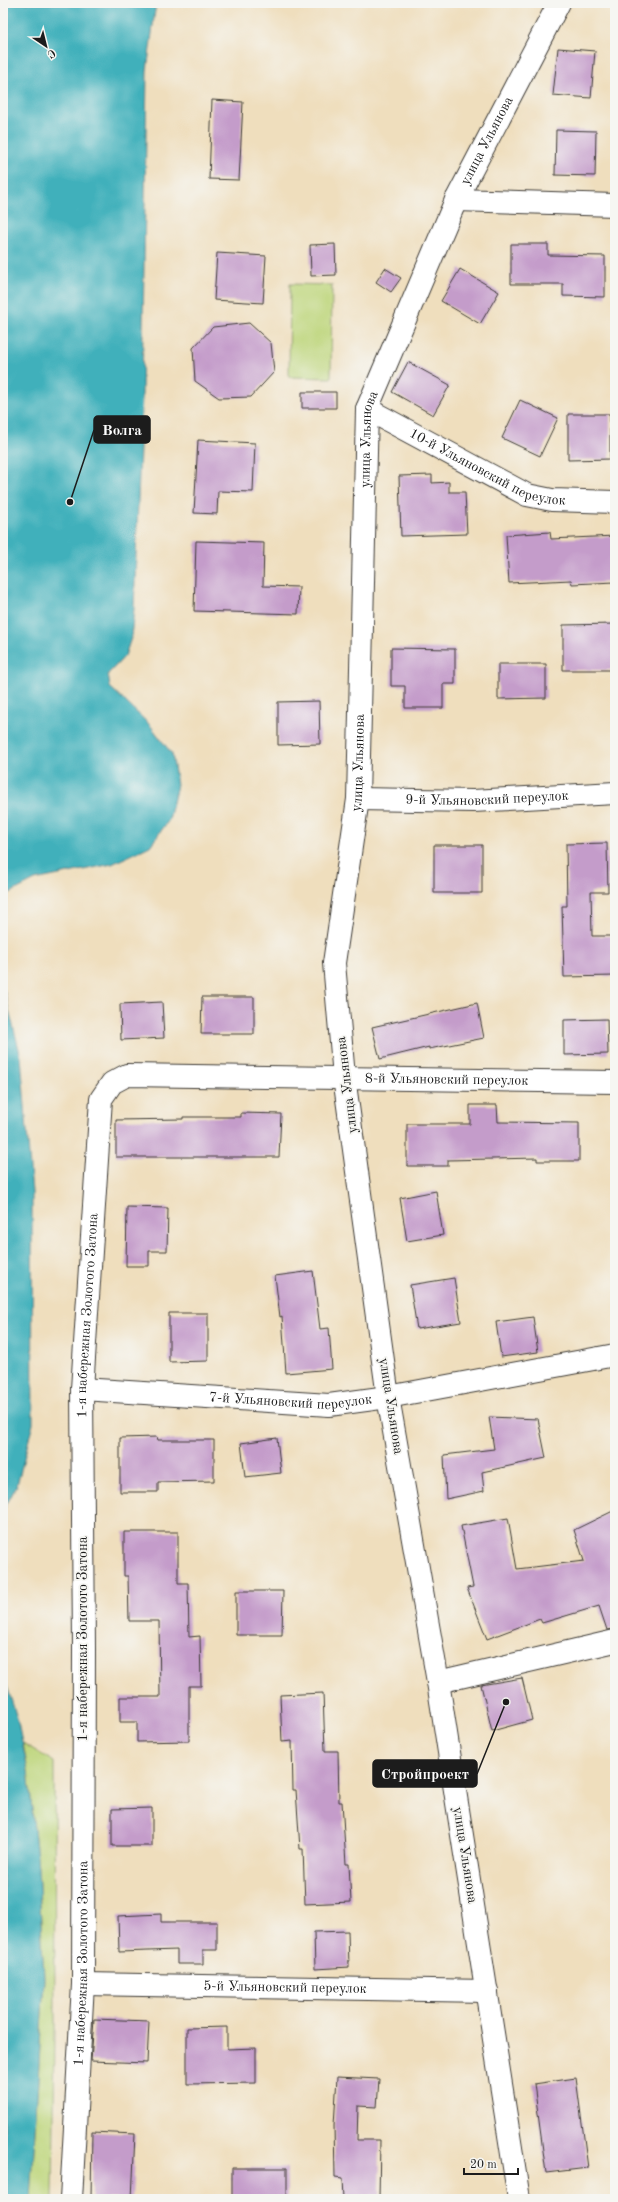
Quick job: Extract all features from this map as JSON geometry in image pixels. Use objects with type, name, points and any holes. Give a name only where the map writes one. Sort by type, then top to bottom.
[{"type":"street","name":"улица Ульянова","points":[[519,2199],[438,1682],[388,1396],[344,1077],[334,963],[358,799],[367,409],[456,200],[559,3]]},
{"type":"street","points":[[456,200],[615,205]]},
{"type":"street","name":"10-й Ульяновский переулок","points":[[367,409],[527,495],[552,500],[615,502]]},
{"type":"street","name":"9-й Ульяновский переулок","points":[[358,799],[473,801],[615,793]]},
{"type":"street","name":"8-й Ульяновский переулок","points":[[112,1083],[127,1075],[615,1082]]},
{"type":"street","name":"1-я набережная Золотого Затона","points":[[71,2199],[83,1984],[84,1648],[82,1389],[101,1099],[112,1083]]},
{"type":"street","name":"7-й Ульяновский переулок","points":[[82,1389],[329,1405],[388,1396],[615,1355]]},
{"type":"street","points":[[438,1682],[615,1641]]},
{"type":"street","name":"5-й Ульяновский переулок","points":[[83,1984],[487,1991]]},
{"type":"green space","points":[[290,284],[332,285],[331,378],[289,377]]},
{"type":"green space","points":[[23,1743],[54,1762],[55,2030],[53,2199],[31,2199],[44,1978],[38,1868],[28,1771]]},
{"type":"water","points":[[3,3],[156,3],[147,71],[142,395],[134,609],[131,638],[125,656],[108,674],[110,687],[150,725],[172,754],[177,785],[169,820],[150,846],[112,864],[35,880],[6,895],[3,899]]},
{"type":"water","points":[[3,986],[21,1057],[32,1192],[33,1424],[17,1485],[3,1511]]},
{"type":"water","points":[[3,1673],[17,1718],[28,1771],[38,1868],[44,1978],[31,2199],[3,2199]]},
{"type":"building","points":[[558,48],[595,51],[591,98],[553,95]]},
{"type":"building","points":[[212,100],[243,102],[239,180],[209,179]]},
{"type":"building","points":[[556,130],[596,131],[595,176],[555,175]]},
{"type":"building","points":[[335,244],[336,275],[311,276],[310,245]]},
{"type":"building","points":[[511,244],[548,244],[548,255],[605,256],[605,297],[563,296],[563,284],[511,284]]},
{"type":"building","points":[[217,253],[266,256],[263,303],[214,300]]},
{"type":"building","points":[[385,268],[401,278],[391,292],[376,282]]},
{"type":"building","points":[[460,269],[499,292],[480,324],[441,301]]},
{"type":"building","points":[[249,323],[271,343],[274,372],[251,397],[219,398],[195,381],[193,348],[213,327]]},
{"type":"building","points":[[408,362],[450,385],[433,415],[392,392]]},
{"type":"building","points":[[302,392],[336,392],[336,408],[302,408]]},
{"type":"building","points":[[520,400],[558,418],[540,456],[502,438]]},
{"type":"building","points":[[568,414],[610,414],[610,459],[568,460]]},
{"type":"building","points":[[198,440],[255,443],[253,492],[218,491],[217,514],[194,513]]},
{"type":"building","points":[[432,475],[432,483],[449,482],[449,492],[465,492],[467,534],[401,536],[399,476]]},
{"type":"building","points":[[550,532],[551,539],[615,536],[615,582],[572,584],[571,580],[509,583],[506,535]]},
{"type":"building","points":[[196,541],[264,543],[263,586],[299,587],[298,614],[194,611]]},
{"type":"building","points":[[615,624],[615,670],[563,670],[563,625]]},
{"type":"building","points":[[391,648],[455,649],[455,684],[443,684],[443,708],[405,708],[405,686],[391,686]]},
{"type":"building","points":[[498,664],[546,664],[546,698],[498,699]]},
{"type":"building","points":[[319,701],[320,744],[278,745],[278,702]]},
{"type":"building","points":[[607,843],[608,892],[591,892],[592,936],[614,936],[615,976],[564,977],[562,906],[567,906],[566,844]]},
{"type":"building","points":[[434,845],[482,845],[482,893],[434,893]]},
{"type":"building","points":[[202,997],[254,997],[254,1034],[201,1034]]},
{"type":"building","points":[[162,1002],[164,1038],[121,1040],[120,1004]]},
{"type":"building","points":[[477,1003],[484,1038],[429,1049],[429,1047],[380,1059],[372,1027]]},
{"type":"building","points":[[607,1019],[608,1054],[564,1055],[564,1020]]},
{"type":"building","points":[[470,1105],[497,1105],[498,1122],[579,1123],[579,1161],[537,1161],[537,1158],[448,1160],[448,1166],[407,1166],[407,1124],[470,1124]]},
{"type":"building","points":[[241,1113],[281,1114],[279,1157],[116,1157],[116,1120],[183,1119],[183,1117],[241,1117]]},
{"type":"building","points":[[436,1191],[443,1235],[407,1241],[400,1198]]},
{"type":"building","points":[[127,1207],[168,1208],[167,1251],[149,1251],[149,1266],[126,1266]]},
{"type":"building","points":[[313,1271],[320,1329],[329,1328],[332,1369],[286,1373],[282,1316],[280,1317],[275,1276]]},
{"type":"building","points":[[454,1278],[461,1322],[417,1329],[410,1285]]},
{"type":"building","points":[[169,1313],[208,1313],[208,1361],[169,1362]]},
{"type":"building","points":[[533,1317],[538,1352],[501,1357],[496,1322]]},
{"type":"building","points":[[489,1417],[538,1419],[546,1458],[482,1472],[484,1491],[446,1499],[444,1455],[494,1449]]},
{"type":"building","points":[[157,1437],[158,1440],[214,1440],[214,1481],[158,1482],[158,1492],[120,1492],[120,1438]]},
{"type":"building","points":[[277,1438],[281,1473],[245,1477],[241,1443]]},
{"type":"building","points":[[615,1510],[615,1629],[607,1630],[599,1606],[542,1623],[540,1619],[487,1639],[467,1588],[473,1587],[461,1526],[508,1518],[517,1569],[584,1561],[574,1530]]},
{"type":"building","points":[[124,1532],[178,1532],[178,1583],[188,1583],[189,1637],[200,1636],[201,1686],[189,1686],[189,1741],[137,1742],[137,1722],[120,1722],[120,1697],[160,1697],[159,1621],[129,1621],[128,1576],[124,1576]]},
{"type":"building","points":[[236,1591],[283,1591],[282,1635],[236,1635]]},
{"type":"building","points":[[522,1678],[532,1720],[492,1731],[481,1685]]},
{"type":"building","points":[[323,1693],[325,1751],[338,1751],[339,1802],[342,1802],[346,1864],[349,1864],[351,1902],[305,1904],[303,1849],[300,1849],[296,1790],[293,1790],[292,1741],[282,1742],[280,1695]]},
{"type":"building","points":[[152,1808],[152,1846],[112,1846],[112,1809]]},
{"type":"building","points":[[161,1914],[161,1922],[217,1922],[217,1950],[203,1950],[203,1964],[177,1964],[177,1950],[119,1952],[118,1916]]},
{"type":"building","points":[[348,1931],[349,1967],[315,1969],[314,1932]]},
{"type":"building","points":[[94,2019],[149,2021],[147,2063],[91,2061]]},
{"type":"building","points":[[227,2027],[227,2049],[256,2048],[256,2083],[187,2084],[187,2028]]},
{"type":"building","points":[[337,2077],[379,2079],[377,2107],[358,2106],[357,2140],[380,2140],[379,2199],[344,2199],[343,2178],[335,2177],[334,2125]]},
{"type":"building","points":[[576,2078],[588,2168],[546,2173],[534,2084]]},
{"type":"building","points":[[92,2132],[135,2134],[132,2199],[91,2199]]},
{"type":"building","points":[[232,2168],[287,2168],[287,2199],[232,2199]]},
{"type":"place","name":"Волга","points":[[70,502]]},
{"type":"place","name":"Стройпроект","points":[[506,1702]]}]
